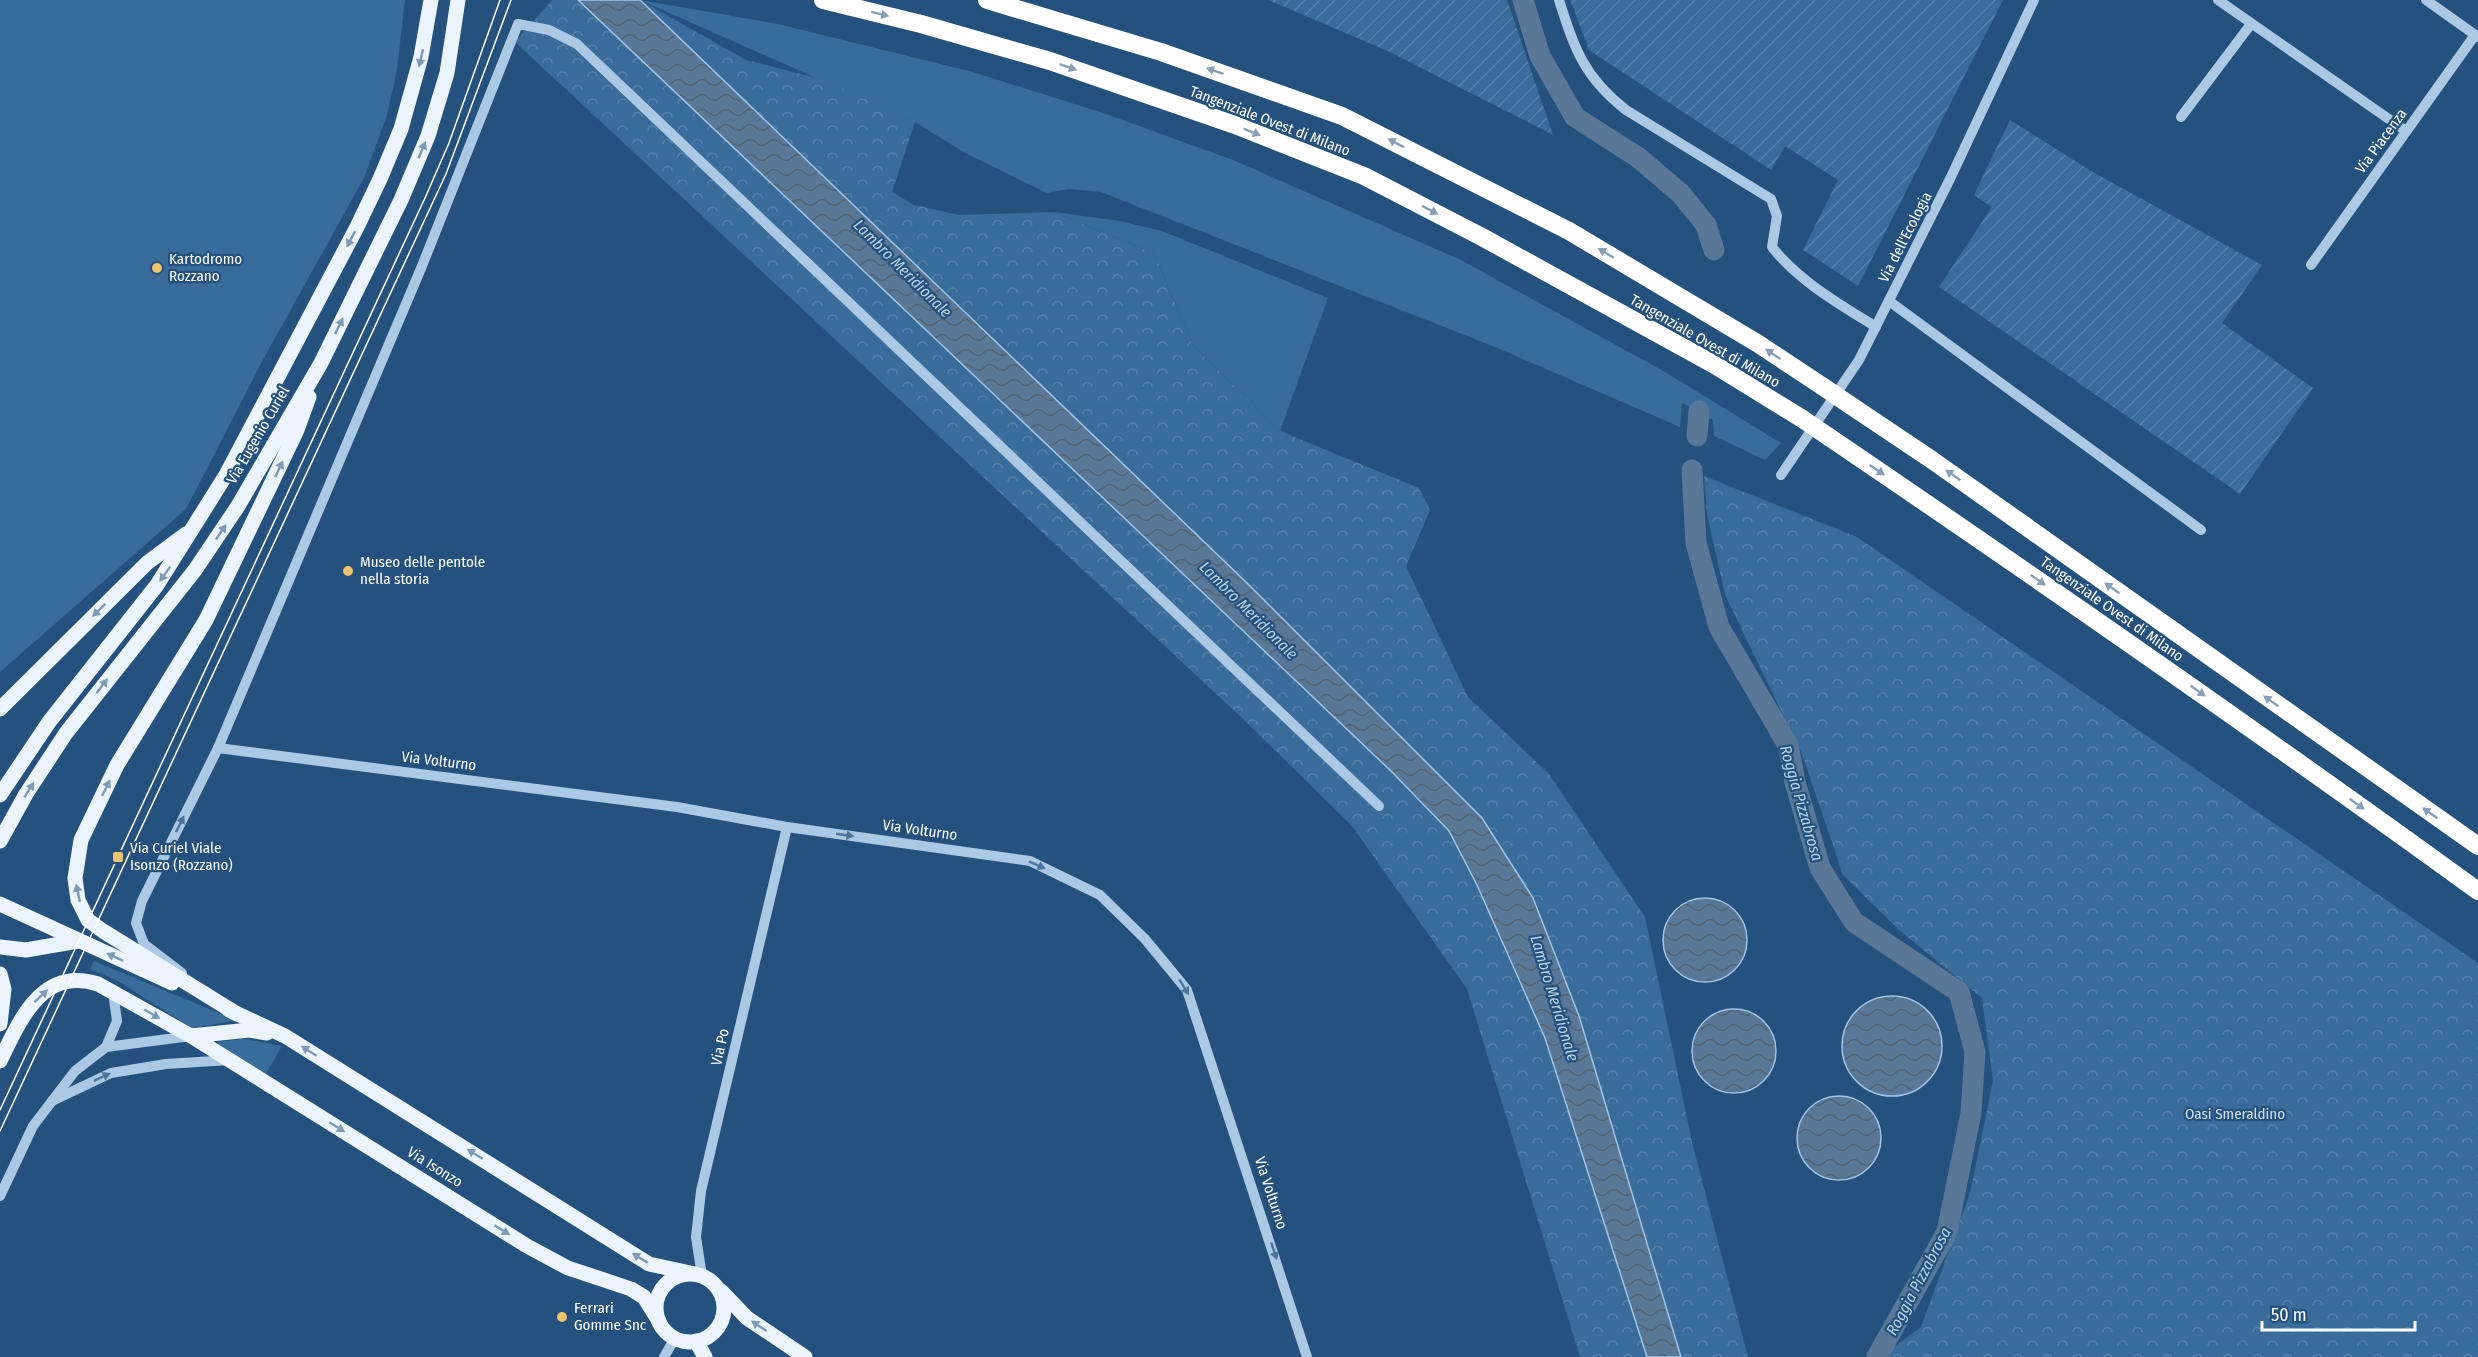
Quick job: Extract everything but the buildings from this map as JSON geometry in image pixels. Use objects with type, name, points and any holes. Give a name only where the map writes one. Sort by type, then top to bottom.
[{"type":"highway","name":"Tangenziale Ovest di Milano","points":[[823,0],[921,24],[1050,61],[1235,125],[1364,176],[1482,237],[1715,365],[1801,418],[2019,567],[2478,891]]},
{"type":"highway","name":"Tangenziale Ovest di Milano","points":[[987,0],[1161,52],[1342,116],[1569,231],[1757,343],[1932,460],[2478,846]]},
{"type":"main road","name":"Via Eugenio Curiel","points":[[0,795],[49,722],[157,585],[231,465],[380,179],[401,129],[407,108],[421,57],[431,0]]},
{"type":"main road","name":"Via Eugenio Curiel","points":[[0,841],[26,794],[66,733],[195,570],[321,363],[401,200],[428,136],[447,73],[458,0]]},
{"type":"main road","points":[[237,1014],[111,937],[88,920],[78,900],[75,878],[77,860],[81,840],[117,765],[206,620],[297,430],[321,363]]},
{"type":"main road","points":[[0,709],[147,562],[191,531]]},
{"type":"main road","points":[[0,904],[285,1036],[650,1264],[699,1275],[718,1288],[747,1318],[805,1357]]},
{"type":"main road","points":[[0,947],[26,950],[78,941]]},
{"type":"main road","points":[[0,974],[4,988],[0,1024]]},
{"type":"main road","name":"Via Isonzo","points":[[0,1061],[31,1006],[53,986],[81,979],[113,992],[191,1036],[526,1246],[568,1268],[637,1293],[650,1305],[659,1321]]},
{"type":"main road","points":[[191,1036],[249,1030],[285,1036]]},
{"type":"main road","points":[[699,1275],[675,1278],[661,1291],[657,1311],[659,1321],[663,1328],[675,1338],[696,1341],[716,1330],[722,1320],[724,1310],[723,1298],[718,1288]]},
{"type":"main road","points":[[696,1341],[705,1357]]},
{"type":"street","points":[[1559,0],[1572,41],[1592,78],[1605,94],[1626,110],[1771,199],[1777,216],[1772,247],[1785,263],[1814,288],[1876,327]]},
{"type":"street","name":"Via dell'Ecologia","points":[[1781,475],[1859,360],[1950,179],[2034,0]]},
{"type":"street","points":[[2218,0],[2406,131]]},
{"type":"street","points":[[2426,0],[2477,36]]},
{"type":"street","points":[[237,1014],[144,944],[136,923],[142,901],[218,748],[422,266],[518,24],[549,30],[577,44],[1378,806]]},
{"type":"street","points":[[2181,117],[2251,24]]},
{"type":"street","name":"Via Piacenza","points":[[2311,265],[2477,36]]},
{"type":"street","points":[[1889,301],[2201,530]]},
{"type":"street","name":"Via Volturno","points":[[218,748],[677,807],[787,827],[1030,861],[1100,895],[1145,939],[1187,990],[1307,1357]]},
{"type":"street","name":"Via Po","points":[[699,1275],[696,1237],[701,1191],[787,827]]},
{"type":"street","points":[[0,1196],[33,1126],[49,1102],[75,1071],[106,1047],[117,1021],[113,992]]},
{"type":"street","points":[[106,1047],[191,1036]]},
{"type":"street","points":[[49,1102],[111,1073],[166,1064],[230,1060]]},
{"type":"street","points":[[664,1357],[675,1338]]},
{"type":"green space","name":"Kartodromo Rozzano","points":[[0,0],[405,0],[397,70],[387,115],[364,178],[264,358],[186,509],[0,672]]},
{"type":"green space","points":[[552,0],[578,0],[1392,772],[1449,831],[1477,885],[1545,1038],[1647,1357],[1580,1357],[1467,989],[1352,826],[1240,716],[515,42]]},
{"type":"green space","points":[[640,0],[778,24],[973,72],[1106,114],[1233,160],[1461,260],[1667,373],[1781,443],[1765,460],[1714,436],[1713,420],[1682,403],[1680,427],[1495,347],[1101,192],[1069,189],[1047,193],[965,153],[915,122]]},
{"type":"green space","points":[[640,0],[746,60],[824,80],[915,122],[892,192],[914,205],[959,215],[1054,212],[1154,253],[1193,345],[1280,431],[1419,488],[1430,510],[1406,566],[1468,697],[1549,774],[1645,917],[1692,1142],[1748,1357],[1681,1357],[1579,1016],[1533,898]]},
{"type":"green space","points":[[1268,0],[1507,0],[1553,135],[1390,52]]},
{"type":"green space","points":[[1570,0],[2003,0],[1858,286],[1803,250],[1838,180],[1785,146],[1771,170],[1589,50]]},
{"type":"green space","points":[[2010,120],[2091,171],[2262,265],[2222,323],[2313,388],[2240,494],[1939,287],[1992,207],[1974,195]]},
{"type":"green space","points":[[1054,212],[1120,221],[1162,231],[1328,298],[1280,431],[1193,345],[1154,253]]},
{"type":"green space","name":"Oasi Smeraldino","points":[[1704,476],[1857,537],[2478,963],[2478,1357],[1880,1357],[1921,1327],[1970,1193],[1993,1081],[1982,998],[1899,930],[1843,875],[1802,754],[1725,595],[1707,514]]},
{"type":"green space","points":[[94,961],[233,1019],[233,1021],[192,1028],[118,981],[90,969]]},
{"type":"green space","points":[[246,1039],[282,1046],[266,1074],[216,1044],[221,1041]]},
{"type":"water","name":"Lambro Meridionale","points":[[578,0],[640,0],[1248,584],[1482,818],[1533,898],[1579,1016],[1681,1357],[1647,1357],[1545,1038],[1477,885],[1449,831],[1392,772]]},
{"type":"water","points":[[1697,898],[1713,898],[1729,905],[1740,916],[1747,932],[1744,956],[1735,970],[1713,982],[1697,982],[1681,975],[1670,964],[1663,948],[1663,932],[1670,916],[1681,905]]},
{"type":"water","points":[[1892,996],[1911,1000],[1927,1011],[1938,1027],[1942,1046],[1938,1065],[1927,1081],[1911,1092],[1892,1096],[1873,1092],[1857,1081],[1846,1065],[1842,1046],[1846,1027],[1857,1011],[1873,1000]]},
{"type":"water","points":[[1734,1009],[1750,1012],[1764,1021],[1773,1035],[1776,1051],[1773,1067],[1764,1081],[1750,1090],[1734,1093],[1718,1090],[1704,1081],[1695,1067],[1692,1051],[1695,1035],[1704,1021],[1718,1012]]},
{"type":"water","points":[[1839,1096],[1855,1099],[1869,1108],[1878,1122],[1881,1138],[1878,1154],[1869,1168],[1855,1177],[1839,1180],[1823,1177],[1809,1168],[1800,1154],[1797,1138],[1800,1122],[1809,1108],[1823,1099]]},
{"type":"waterway","points":[[1523,0],[1540,56],[1575,117],[1639,158],[1681,194],[1706,225],[1714,250]]},
{"type":"waterway","points":[[1697,436],[1699,411]]},
{"type":"waterway","name":"Roggia Pizzabrosa","points":[[1692,470],[1696,543],[1719,627],[1788,745],[1795,782],[1820,868],[1854,922],[1959,992],[1975,1052],[1971,1113],[1947,1232],[1877,1357]]},
{"type":"tram line","points":[[0,1110],[425,198],[449,143],[500,0]]},
{"type":"tram line","points":[[0,1131],[446,174],[511,0]]},
{"type":"place","name":"Kartodromo Rozzano","points":[[157,268]]},
{"type":"place","name":"Museo delle pentole nella storia","points":[[348,571]]},
{"type":"place","name":"Via Curiel Viale Isonzo (Rozzano)","points":[[118,857]]},
{"type":"place","name":"Ferrari Gomme Snc","points":[[562,1317]]}]
